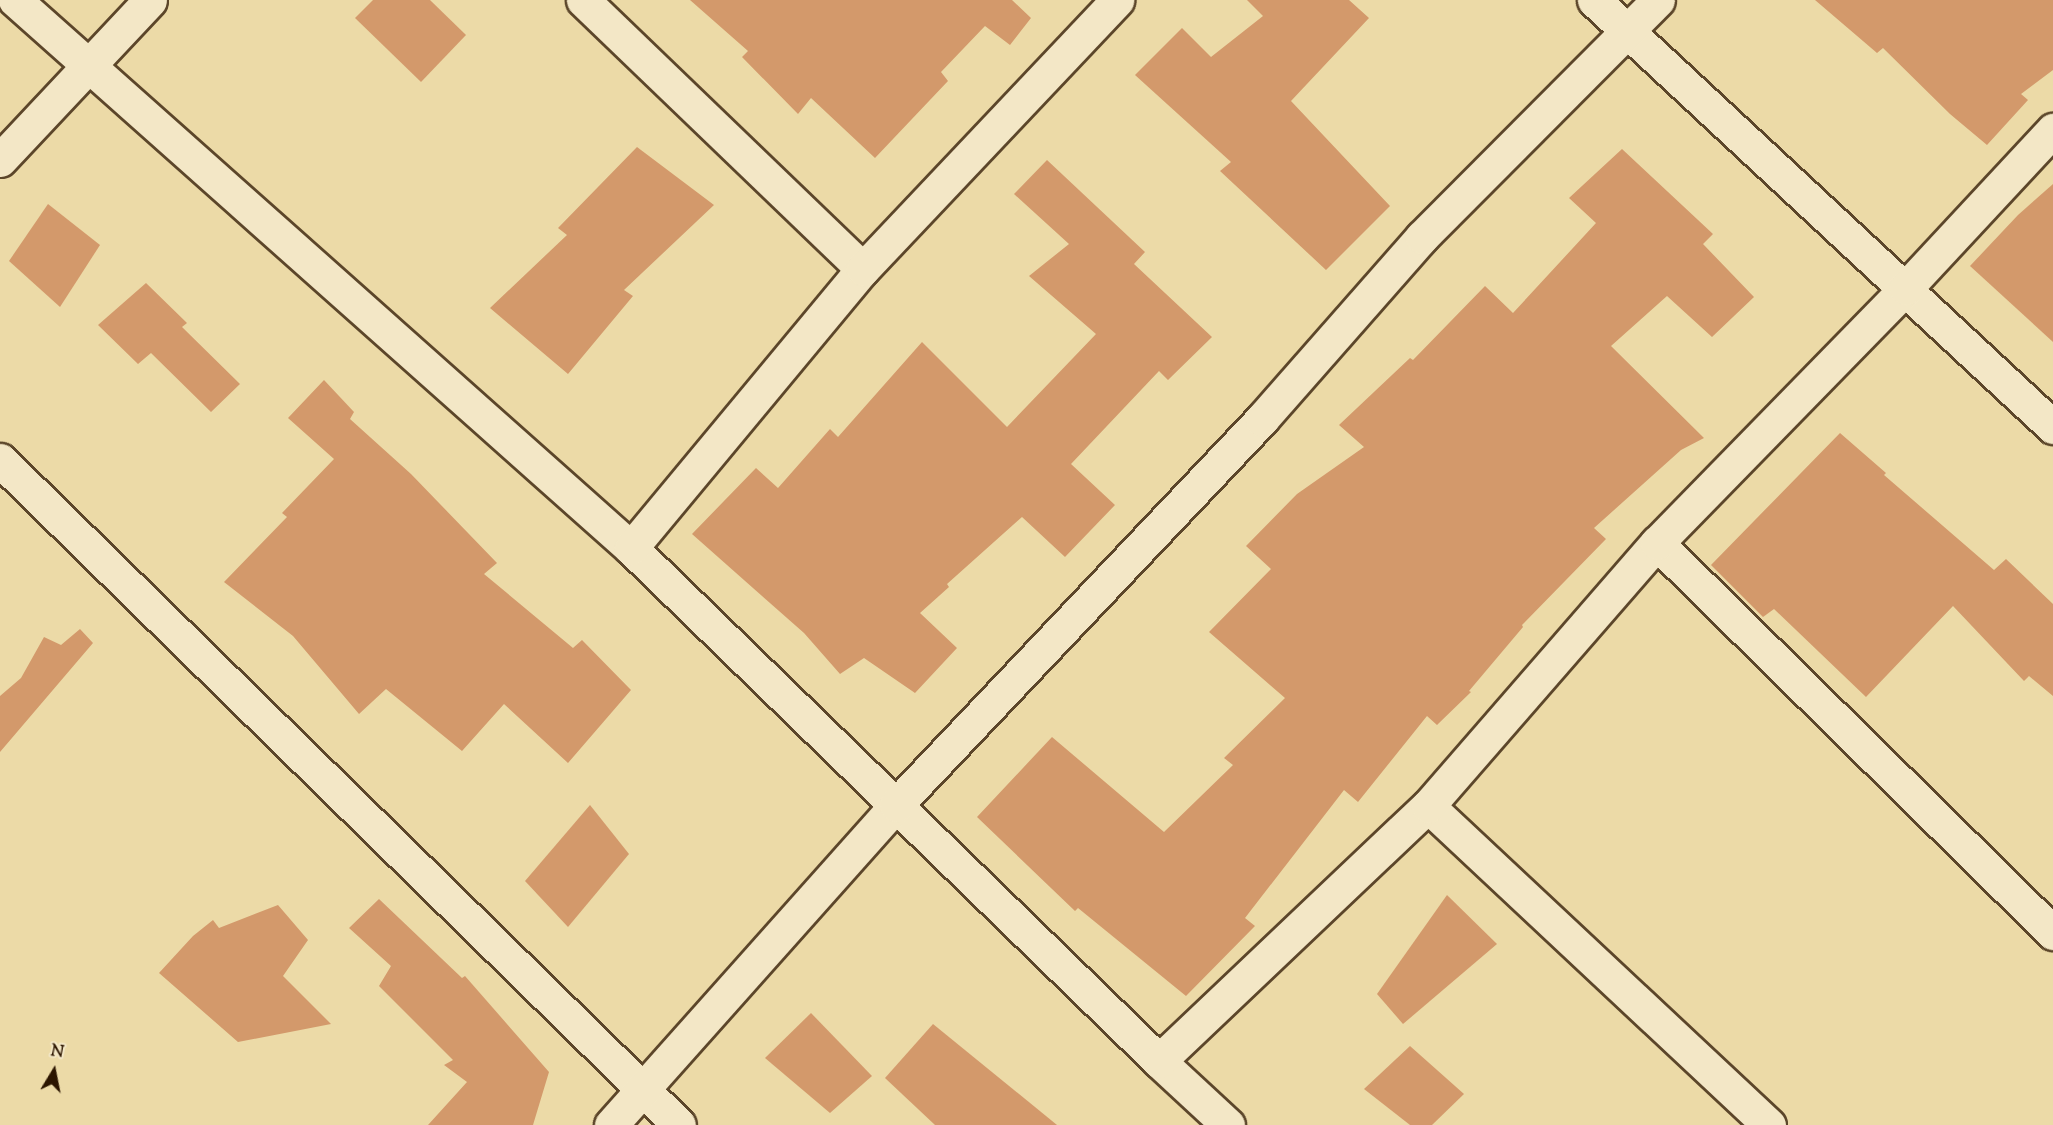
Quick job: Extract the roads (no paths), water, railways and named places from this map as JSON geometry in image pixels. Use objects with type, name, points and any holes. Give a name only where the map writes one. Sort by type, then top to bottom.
[{"type":"street","points":[[15,0],[631,548],[1158,1061],[1228,1125]]},
{"type":"street","points":[[0,160],[150,0]]},
{"type":"street","points":[[582,0],[863,270]]},
{"type":"street","points":[[1594,0],[1906,288],[2053,428]]},
{"type":"street","points":[[611,1125],[644,1091],[896,805],[1262,419],[1422,237],[1658,0]]},
{"type":"street","points":[[631,548],[863,270],[1101,5]]},
{"type":"street","points":[[1158,1061],[1428,806],[1658,543],[1906,288],[2053,130]]},
{"type":"street","points":[[0,460],[679,1125]]},
{"type":"street","points":[[1658,543],[2053,933]]},
{"type":"street","points":[[1428,806],[1769,1125]]}]
